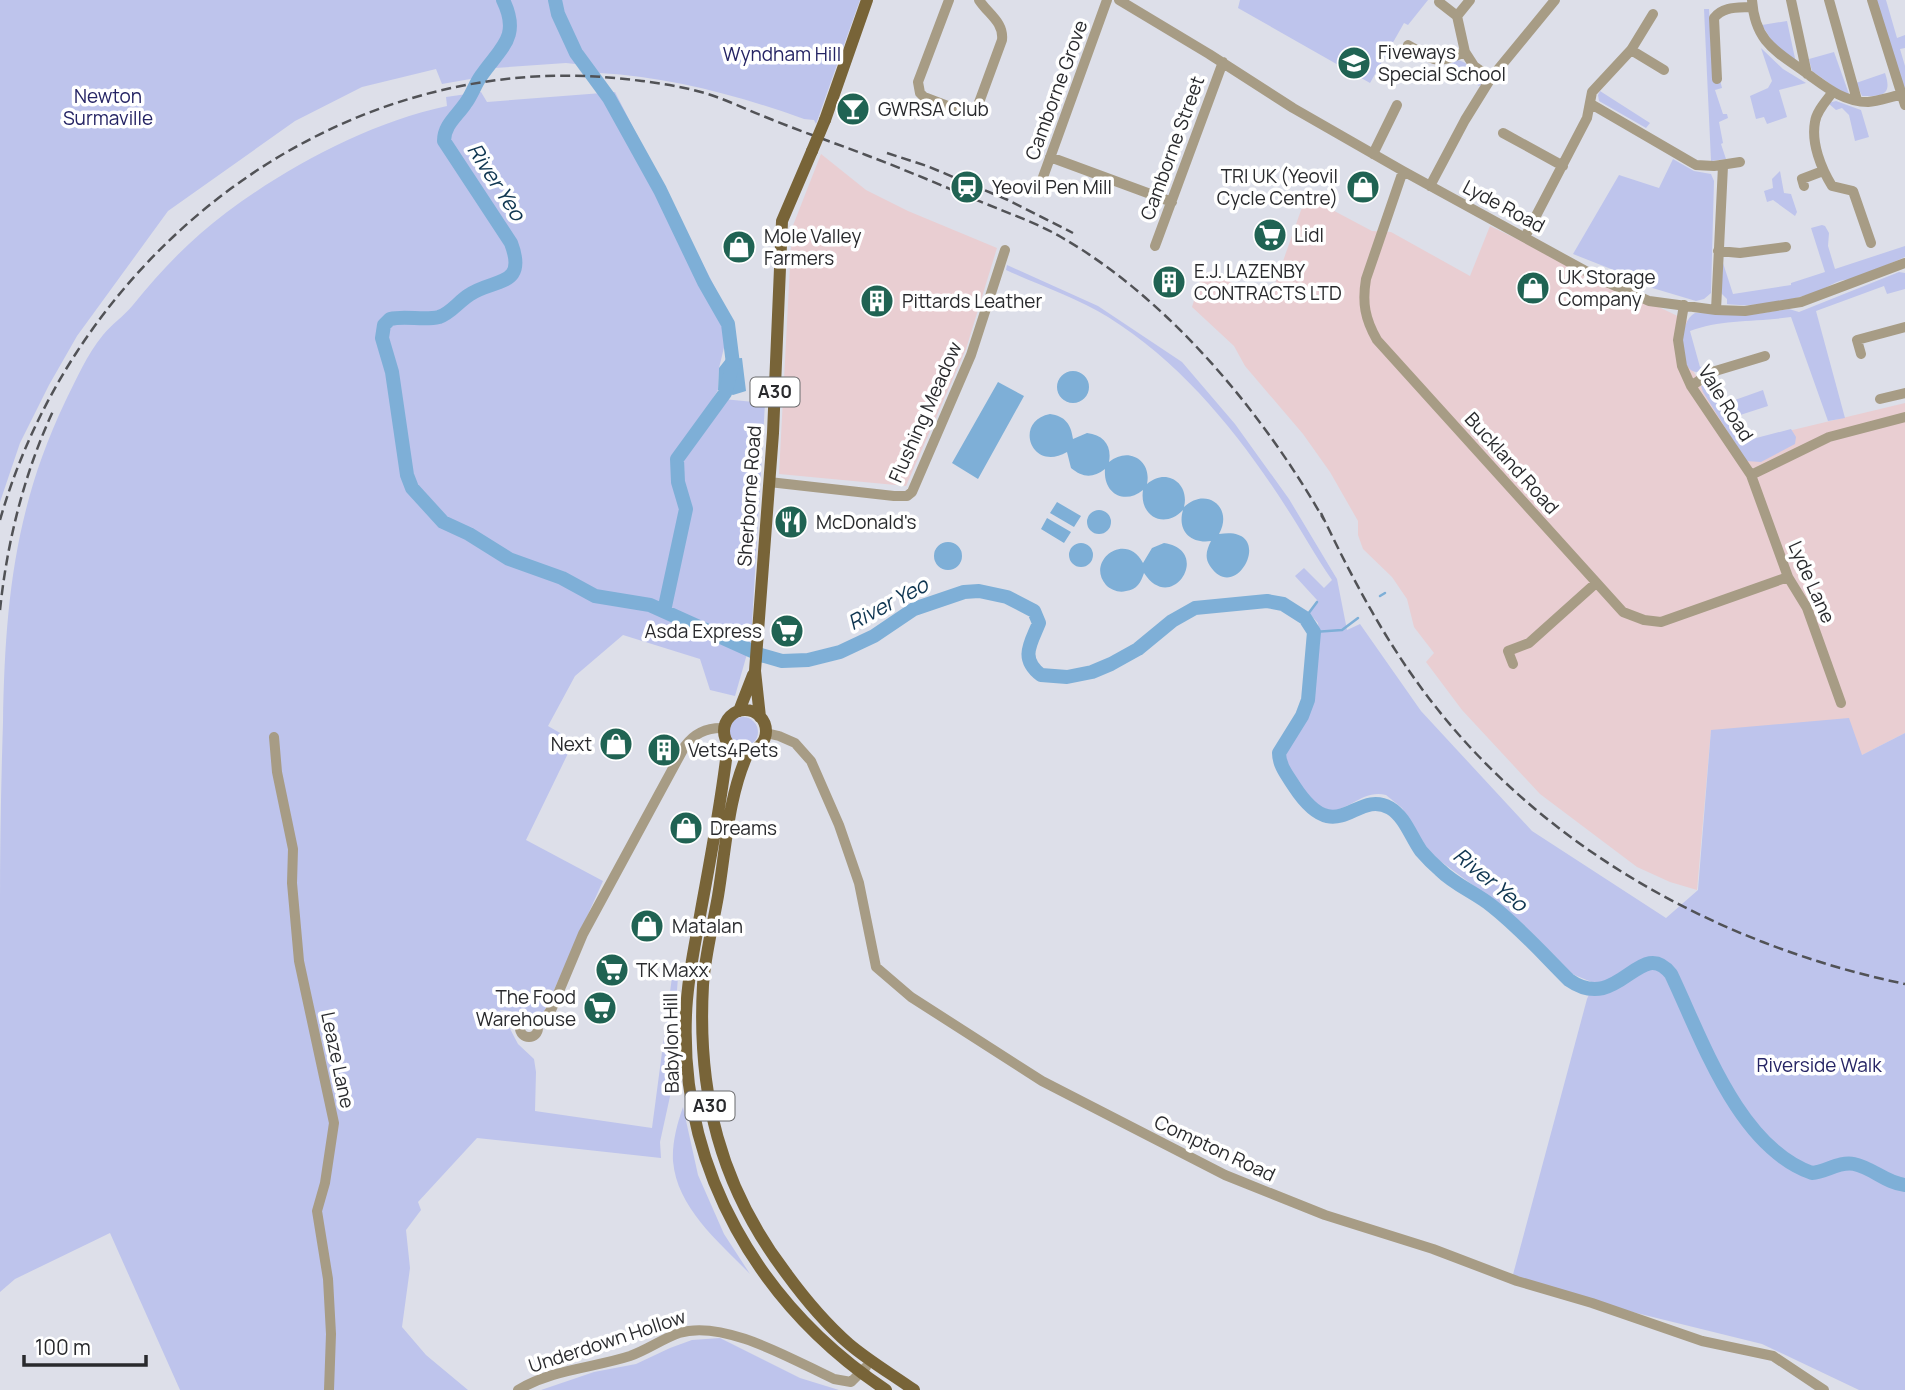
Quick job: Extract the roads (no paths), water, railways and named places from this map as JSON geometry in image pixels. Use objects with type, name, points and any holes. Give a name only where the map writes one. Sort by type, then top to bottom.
[{"type":"main road","name":"Sherborne Road","points":[[755,671],[778,342],[782,221],[825,120],[867,0]]},
{"type":"main road","name":"A30","points":[[728,743],[725,728],[730,718],[739,711],[755,671]]},
{"type":"main road","name":"A30","points":[[749,751],[761,745],[766,733],[760,717],[755,671]]},
{"type":"main road","points":[[739,711],[750,711],[760,717]]},
{"type":"main road","points":[[728,743],[738,750],[749,751]]},
{"type":"main road","name":"Babylon Hill","points":[[728,743],[686,1014],[690,1094],[710,1172],[733,1225],[774,1288],[807,1326],[861,1373],[886,1390]]},
{"type":"main road","name":"Babylon Hill","points":[[749,751],[740,770],[733,800],[703,983],[704,1066],[711,1112],[727,1169],[757,1233],[810,1306],[850,1345],[914,1390]]},
{"type":"main road","points":[[698,927],[712,930]]},
{"type":"street","points":[[949,0],[918,88],[924,97],[965,113],[977,108],[1003,32],[979,0]]},
{"type":"street","name":"Camborne Grove","points":[[1038,191],[1107,0]]},
{"type":"street","name":"Lyde Road","points":[[1119,0],[1223,62],[1293,108],[1430,187],[1602,280],[1648,301],[1745,311],[1801,302],[1905,263]]},
{"type":"street","points":[[1457,16],[1470,0]]},
{"type":"street","points":[[1430,187],[1465,120],[1491,78],[1555,0]]},
{"type":"street","points":[[1791,0],[1807,74]]},
{"type":"street","points":[[1829,0],[1857,100]]},
{"type":"street","points":[[1717,79],[1714,18],[1718,11],[1752,4],[1756,25],[1777,55],[1832,93],[1869,102],[1903,100],[1872,0]]},
{"type":"street","points":[[1439,2],[1457,16],[1465,52],[1474,66],[1491,78]]},
{"type":"street","points":[[1525,237],[1587,118],[1592,92],[1631,50],[1653,14]]},
{"type":"street","points":[[1425,40],[1413,47],[1434,61],[1465,52]]},
{"type":"street","points":[[1631,50],[1664,69]]},
{"type":"street","name":"Camborne Street","points":[[1155,246],[1223,62]]},
{"type":"street","points":[[1832,93],[1815,119],[1814,139],[1823,171],[1832,186],[1853,191],[1871,243]]},
{"type":"street","points":[[1591,104],[1696,165],[1723,166],[1740,162]]},
{"type":"street","points":[[1373,154],[1398,113]]},
{"type":"street","points":[[1503,133],[1563,166]]},
{"type":"street","points":[[1050,156],[1172,202]]},
{"type":"street","points":[[1716,310],[1723,166]]},
{"type":"street","name":"Buckland Road","points":[[1403,171],[1366,279],[1363,297],[1368,324],[1377,340],[1623,612],[1644,620],[1661,622],[1788,577]]},
{"type":"street","points":[[1804,186],[1802,178],[1823,171]]},
{"type":"street","points":[[1718,251],[1740,253],[1786,247]]},
{"type":"street","name":"Flushing Meadow","points":[[769,482],[901,497],[912,492],[971,355],[1004,250]]},
{"type":"street","name":"Vale Road","points":[[1684,306],[1678,340],[1682,366],[1691,386],[1751,475]]},
{"type":"street","points":[[1861,354],[1856,335],[1905,327]]},
{"type":"street","points":[[1691,386],[1712,372],[1765,356]]},
{"type":"street","points":[[1880,399],[1905,393]]},
{"type":"street","points":[[1751,475],[1829,437],[1905,417]]},
{"type":"street","name":"Lyde Lane","points":[[1751,475],[1788,577],[1807,608],[1841,703]]},
{"type":"street","points":[[1513,664],[1508,651],[1529,643],[1597,583]]},
{"type":"street","points":[[537,1023],[547,1016],[552,1008],[583,934],[685,746],[691,738],[705,729],[725,728]]},
{"type":"street","name":"Compton Road","points":[[766,733],[795,743],[811,761],[839,825],[859,883],[876,967],[911,997],[1042,1081],[1225,1175],[1313,1210],[1433,1249],[1517,1281],[1592,1303],[1702,1341],[1773,1356],[1824,1390]]},
{"type":"street","name":"Leaze Lane","points":[[274,737],[277,772],[293,849],[292,883],[299,961],[334,1124],[325,1183],[317,1211],[328,1279],[331,1334],[329,1390]]},
{"type":"street","name":"Underdown Hollow","points":[[518,1390],[546,1377],[630,1356],[679,1333],[705,1329],[729,1333],[834,1379],[851,1382],[861,1373]]},
{"type":"street","points":[[861,1373],[871,1360]]},
{"type":"waterway","name":"River Yeo","points":[[503,0],[510,23],[506,41],[449,125],[444,141],[511,243],[515,268],[512,275],[505,280],[469,295],[439,317],[390,319],[384,325],[382,338],[392,372],[407,475],[412,488],[443,522],[469,534],[509,559],[562,578],[595,596],[650,605],[761,655],[782,661],[808,660],[840,652],[874,636],[914,609],[964,592],[979,591],[1007,597],[1034,611],[1039,623],[1030,644],[1030,663],[1041,675],[1067,677],[1092,672],[1111,664],[1138,649],[1172,621],[1195,608],[1267,601],[1283,604],[1305,618],[1314,632],[1308,700],[1302,716],[1279,753],[1284,771],[1309,805],[1322,814],[1334,817],[1366,805],[1378,804],[1390,808],[1400,817],[1421,851],[1435,865],[1502,914],[1569,980],[1586,988],[1602,988],[1649,963],[1660,964],[1671,974],[1725,1088],[1763,1140],[1786,1160],[1812,1173],[1843,1164],[1854,1164],[1905,1185]]},
{"type":"waterway","name":"River Yeo","points":[[555,0],[558,14],[576,53],[609,98],[660,190],[704,282],[728,324],[733,364],[725,393],[677,459],[678,482],[686,509],[664,611]]},
{"type":"waterway","points":[[1380,596],[1385,593]]},
{"type":"waterway","points":[[1305,618],[1317,602]]},
{"type":"waterway","points":[[1314,632],[1342,630],[1358,618]]},
{"type":"railway","points":[[0,520],[37,422],[90,333],[156,253],[234,186],[322,133],[418,96],[519,78],[625,79],[708,94],[896,167],[1052,232],[1101,263],[1139,292],[1176,326],[1210,362],[1272,439],[1324,520]]},
{"type":"railway","points":[[887,153],[927,166],[1008,200],[1073,233]]},
{"type":"railway","points":[[0,610],[18,509],[33,459],[53,411]]},
{"type":"railway","points":[[1321,513],[1369,606],[1410,672],[1471,748],[1522,798],[1578,842],[1638,882],[1701,915],[1767,944],[1835,967],[1905,984]]},
{"type":"place","name":"Fiveways Special School","points":[[1354,63]]},
{"type":"place","name":"GWRSA Club","points":[[853,109]]},
{"type":"place","name":"Yeovil Pen Mill","points":[[967,187]]},
{"type":"place","name":"TRI UK (Yeovil Cycle Centre)","points":[[1363,187]]},
{"type":"place","name":"Lidl","points":[[1270,235]]},
{"type":"place","name":"Mole Valley Farmers","points":[[739,247]]},
{"type":"place","name":"E.J. LAZENBY CONTRACTS LTD","points":[[1169,282]]},
{"type":"place","name":"UK Storage Company","points":[[1533,288]]},
{"type":"place","name":"Pittards Leather","points":[[877,301]]},
{"type":"place","name":"McDonald's","points":[[791,522]]},
{"type":"place","name":"Asda Express","points":[[787,631]]},
{"type":"place","name":"Next","points":[[616,744]]},
{"type":"place","name":"Vets4Pets","points":[[664,750]]},
{"type":"place","name":"Dreams","points":[[686,828]]},
{"type":"place","name":"Matalan","points":[[647,926]]},
{"type":"place","name":"TK Maxx","points":[[612,970]]},
{"type":"place","name":"The Food Warehouse","points":[[600,1008]]},
{"type":"park label","name":"Wyndham Hill","points":[[782,54]]},
{"type":"park label","name":"Newton Surmaville","points":[[108,107]]},
{"type":"park label","name":"Riverside Walk","points":[[1819,1065]]}]
